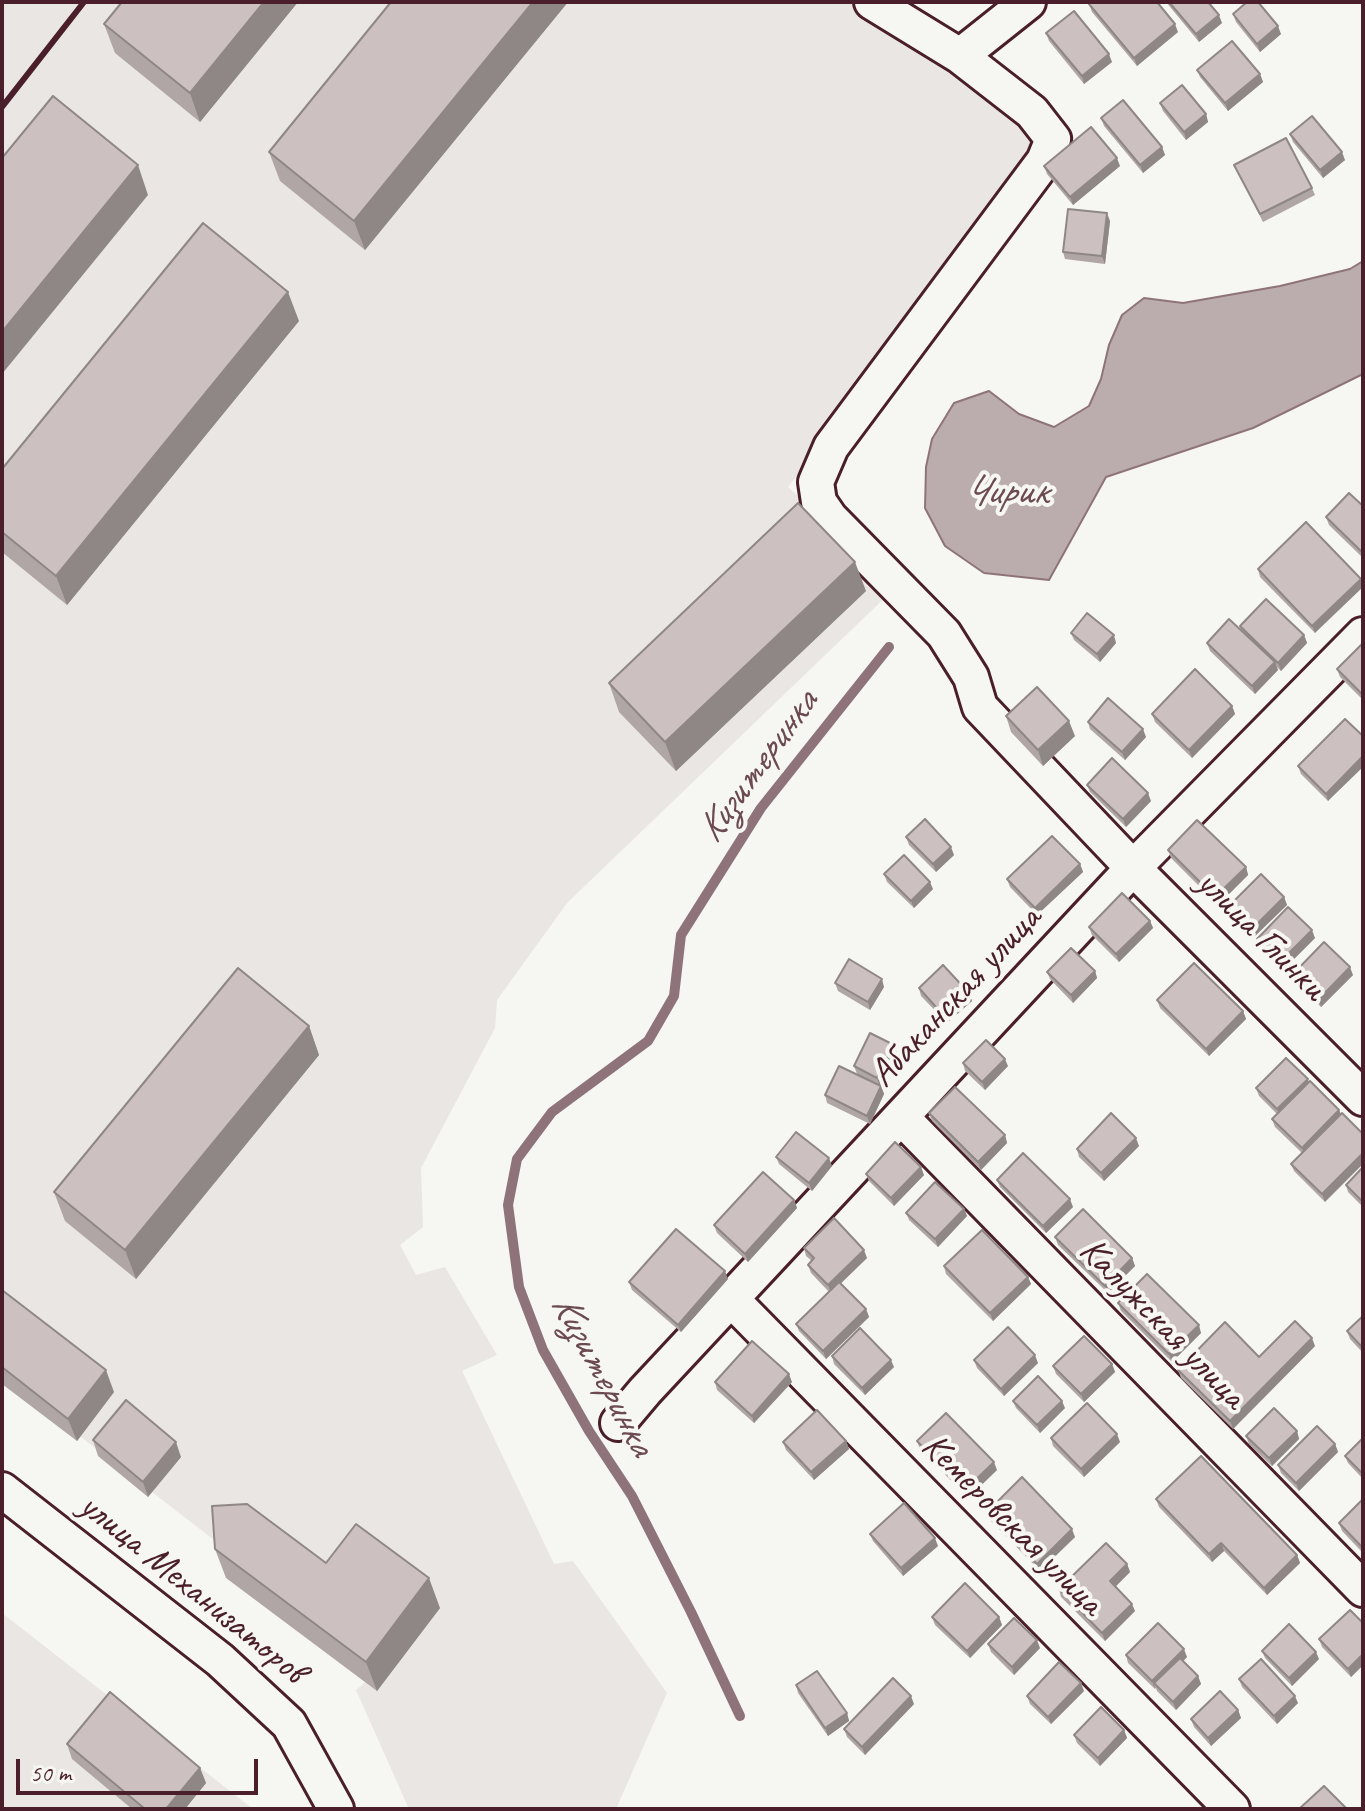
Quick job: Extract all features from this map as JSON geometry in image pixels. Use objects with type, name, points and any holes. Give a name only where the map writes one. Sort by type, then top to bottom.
[{"type":"street","points":[[872,2],[960,56],[1028,2]]},
{"type":"street","name":"улица Глинки","points":[[960,56],[1032,112],[1053,139],[1044,161],[831,447],[816,482],[819,502],[830,518],[944,634],[971,677],[980,707],[1133,868],[1363,1098]]},
{"type":"street","name":"Абаканская улица","points":[[618,1423],[1133,868],[1363,635]]},
{"type":"street","name":"Калужская улица","points":[[901,1117],[1363,1589]]},
{"type":"street","name":"Кемеровская улица","points":[[732,1300],[1232,1809]]},
{"type":"street","name":"улица Механизаторов","points":[[2,1490],[220,1660],[289,1724],[336,1809]]},
{"type":"shaded area","points":[[2,2],[874,2],[1045,110],[1036,175],[788,487],[895,588],[567,903],[497,1000],[495,1028],[421,1168],[423,1227],[400,1245],[416,1275],[445,1267],[497,1355],[462,1371],[554,1564],[573,1561],[667,1693],[616,1809],[409,1809],[356,1690],[381,1669],[2,1376]]},
{"type":"shaded area","points":[[2,1613],[253,1809],[2,1809]]},
{"type":"water","name":"Чирик","points":[[1363,261],[1363,374],[1253,428],[1106,477],[1049,580],[984,573],[945,546],[925,508],[926,467],[932,439],[954,403],[989,391],[1019,414],[1054,427],[1089,406],[1122,315],[1144,298],[1183,303],[1280,286],[1350,269]]},
{"type":"building","points":[[122,2],[264,2],[190,93],[104,24]]},
{"type":"building","points":[[391,2],[533,2],[354,221],[269,152]]},
{"type":"building","points":[[1157,2],[1175,24],[1134,58],[1089,4]]},
{"type":"building","points":[[1169,2],[1208,2],[1219,15],[1196,34]]},
{"type":"building","points":[[1247,2],[1258,2],[1278,26],[1257,44],[1233,14]]},
{"type":"building","points":[[1074,11],[1109,54],[1082,76],[1046,33]]},
{"type":"building","points":[[1232,41],[1260,74],[1225,103],[1197,70]]},
{"type":"building","points":[[1182,85],[1206,114],[1184,132],[1160,103]]},
{"type":"building","points":[[53,96],[138,165],[2,332],[2,158]]},
{"type":"building","points":[[1123,100],[1162,147],[1140,165],[1101,118]]},
{"type":"building","points":[[1312,116],[1342,152],[1320,170],[1290,134]]},
{"type":"building","points":[[1091,127],[1117,158],[1070,197],[1044,166]]},
{"type":"building","points":[[1286,138],[1312,188],[1260,214],[1234,165]]},
{"type":"building","points":[[1068,209],[1107,213],[1102,256],[1063,252]]},
{"type":"building","points":[[203,223],[288,292],[56,576],[2,532],[2,469]]},
{"type":"building","points":[[1349,493],[1363,506],[1363,553],[1326,517]]},
{"type":"building","points":[[798,503],[855,562],[665,742],[609,683]]},
{"type":"building","points":[[1306,522],[1361,579],[1312,626],[1258,569]]},
{"type":"building","points":[[1266,599],[1304,635],[1278,663],[1240,626]]},
{"type":"building","points":[[1087,613],[1114,635],[1097,654],[1071,633]]},
{"type":"building","points":[[1229,619],[1275,662],[1252,686],[1207,643]]},
{"type":"building","points":[[1363,643],[1363,695],[1337,669]]},
{"type":"building","points":[[1195,669],[1232,706],[1189,750],[1152,714]]},
{"type":"building","points":[[1037,687],[1069,721],[1038,750],[1006,716]]},
{"type":"building","points":[[1108,698],[1143,729],[1122,752],[1088,722]]},
{"type":"building","points":[[1345,719],[1363,736],[1363,756],[1326,794],[1298,766]]},
{"type":"building","points":[[1112,758],[1148,793],[1123,819],[1087,785]]},
{"type":"building","points":[[925,819],[951,847],[933,864],[906,837]]},
{"type":"building","points":[[1197,820],[1246,867],[1215,897],[1168,850]]},
{"type":"building","points":[[1052,836],[1080,864],[1035,908],[1007,879]]},
{"type":"building","points":[[904,855],[930,882],[911,901],[884,874]]},
{"type":"building","points":[[1261,874],[1284,897],[1251,930],[1227,908]]},
{"type":"building","points":[[1122,893],[1150,921],[1116,954],[1089,927]]},
{"type":"building","points":[[1288,907],[1312,930],[1280,962],[1257,939]]},
{"type":"building","points":[[1324,942],[1350,967],[1319,999],[1293,974]]},
{"type":"building","points":[[1071,948],[1095,971],[1071,995],[1047,972]]},
{"type":"building","points":[[849,959],[882,979],[868,1002],[835,983]]},
{"type":"building","points":[[1194,963],[1243,1011],[1206,1049],[1157,1000]]},
{"type":"building","points":[[943,965],[969,993],[944,1016],[919,988]]},
{"type":"building","points":[[238,968],[309,1026],[125,1250],[54,1192]]},
{"type":"building","points":[[870,1033],[894,1045],[877,1078],[854,1066]]},
{"type":"building","points":[[986,1040],[1005,1059],[982,1082],[963,1063]]},
{"type":"building","points":[[1286,1058],[1308,1079],[1277,1109],[1256,1088]]},
{"type":"building","points":[[839,1066],[881,1086],[867,1116],[825,1095]]},
{"type":"building","points":[[1310,1081],[1339,1110],[1302,1148],[1272,1119]]},
{"type":"building","points":[[955,1087],[1005,1135],[978,1162],[929,1113]]},
{"type":"building","points":[[1111,1113],[1136,1138],[1101,1173],[1077,1149]]},
{"type":"building","points":[[1342,1113],[1363,1134],[1363,1153],[1322,1194],[1291,1164]]},
{"type":"building","points":[[796,1132],[829,1158],[809,1183],[776,1157]]},
{"type":"building","points":[[895,1142],[921,1167],[891,1198],[866,1174]]},
{"type":"building","points":[[1023,1153],[1070,1199],[1043,1226],[997,1180]]},
{"type":"building","points":[[1363,1167],[1363,1202],[1346,1185]]},
{"type":"building","points":[[763,1172],[794,1200],[745,1254],[714,1225]]},
{"type":"building","points":[[935,1182],[964,1209],[935,1239],[906,1213]]},
{"type":"building","points":[[1083,1209],[1132,1258],[1105,1286],[1055,1237]]},
{"type":"building","points":[[834,1218],[864,1250],[828,1285],[808,1265],[814,1258],[804,1248]]},
{"type":"building","points":[[676,1229],[725,1271],[678,1325],[629,1282]]},
{"type":"building","points":[[982,1230],[1028,1277],[990,1313],[944,1266]]},
{"type":"building","points":[[1147,1274],[1199,1325],[1169,1354],[1118,1303]]},
{"type":"building","points":[[839,1282],[866,1309],[823,1351],[796,1324]]},
{"type":"building","points":[[2,1290],[106,1370],[68,1419],[2,1367]]},
{"type":"building","points":[[1363,1316],[1363,1348],[1347,1331]]},
{"type":"building","points":[[1295,1321],[1312,1338],[1230,1421],[1178,1370],[1225,1322],[1259,1357]]},
{"type":"building","points":[[1008,1327],[1035,1355],[1001,1389],[974,1360]]},
{"type":"building","points":[[860,1328],[891,1360],[862,1388],[832,1356]]},
{"type":"building","points":[[1084,1336],[1112,1364],[1081,1394],[1053,1366]]},
{"type":"building","points":[[752,1341],[789,1374],[752,1416],[715,1382]]},
{"type":"building","points":[[1038,1376],[1062,1401],[1037,1425],[1013,1401]]},
{"type":"building","points":[[126,1400],[176,1442],[143,1482],[93,1440]]},
{"type":"building","points":[[1087,1403],[1117,1434],[1081,1469],[1051,1438]]},
{"type":"building","points":[[1274,1408],[1297,1431],[1269,1458],[1246,1436]]},
{"type":"building","points":[[817,1410],[846,1441],[811,1472],[783,1442]]},
{"type":"building","points":[[946,1413],[994,1462],[965,1490],[917,1441]]},
{"type":"building","points":[[1317,1426],[1335,1444],[1296,1483],[1278,1465]]},
{"type":"building","points":[[1363,1438],[1363,1474],[1345,1456]]},
{"type":"building","points":[[1201,1456],[1297,1555],[1264,1588],[1221,1543],[1209,1554],[1156,1499]]},
{"type":"building","points":[[1022,1477],[1072,1529],[1037,1564],[987,1512]]},
{"type":"building","points":[[1363,1499],[1363,1548],[1339,1523]]},
{"type":"building","points":[[904,1503],[935,1538],[901,1568],[870,1534]]},
{"type":"building","points":[[247,1504],[326,1563],[356,1524],[429,1578],[366,1662],[215,1549],[212,1506]]},
{"type":"building","points":[[1106,1543],[1127,1564],[1110,1581],[1132,1604],[1102,1633],[1059,1589]]},
{"type":"building","points":[[965,1583],[999,1617],[967,1651],[932,1617]]},
{"type":"building","points":[[1350,1610],[1363,1623],[1363,1654],[1348,1669],[1319,1639]]},
{"type":"building","points":[[1014,1618],[1037,1640],[1012,1667],[988,1644]]},
{"type":"building","points":[[1158,1623],[1184,1649],[1152,1681],[1126,1655]]},
{"type":"building","points":[[1289,1624],[1316,1652],[1289,1678],[1262,1651]]},
{"type":"building","points":[[1180,1658],[1198,1676],[1173,1702],[1154,1683]]},
{"type":"building","points":[[1261,1659],[1295,1696],[1274,1716],[1239,1679]]},
{"type":"building","points":[[1059,1662],[1081,1683],[1048,1717],[1027,1696]]},
{"type":"building","points":[[817,1671],[847,1713],[825,1728],[796,1685]]},
{"type":"building","points":[[893,1678],[911,1696],[862,1747],[844,1729]]},
{"type":"building","points":[[1220,1691],[1238,1710],[1208,1738],[1191,1719]]},
{"type":"building","points":[[110,1692],[200,1768],[166,1809],[145,1809],[67,1744]]},
{"type":"building","points":[[1101,1707],[1124,1730],[1098,1758],[1074,1735]]},
{"type":"building","points":[[1324,1786],[1347,1809],[1299,1809]]},
{"type":"waterway","name":"Кизитеринка","points":[[740,1716],[632,1496],[589,1431],[543,1350],[519,1287],[508,1205],[517,1159],[552,1112],[648,1041],[674,996],[681,935],[761,808],[889,647]]},
{"type":"railway","points":[[2,107],[84,2]]}]
